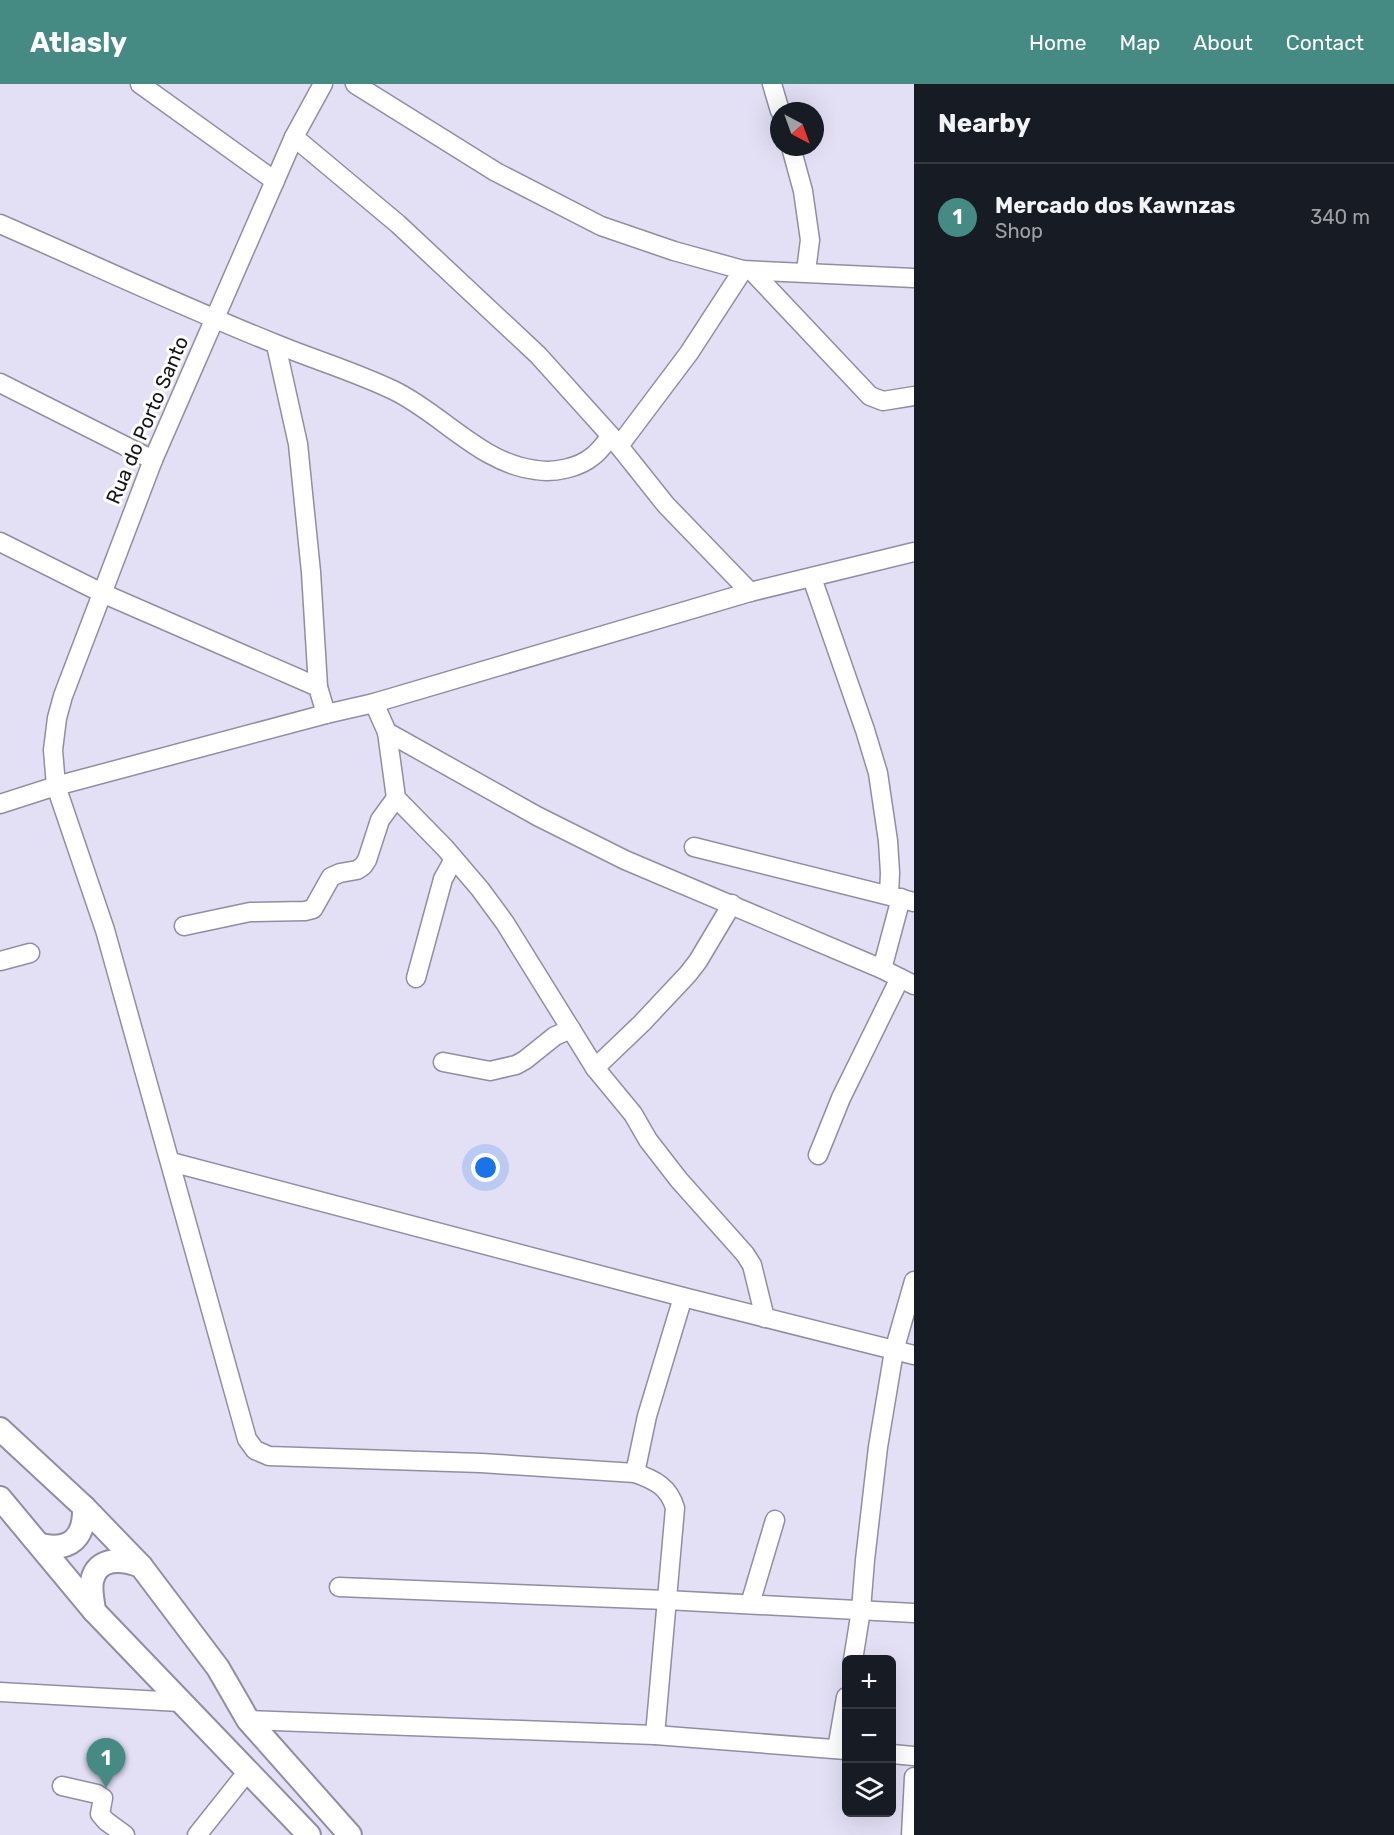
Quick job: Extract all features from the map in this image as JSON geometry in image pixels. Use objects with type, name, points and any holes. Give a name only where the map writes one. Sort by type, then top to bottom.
[{"type":"main road","points":[[0,1430],[84,1507],[141,1566],[218,1668],[248,1720],[350,1835]]},
{"type":"main road","points":[[0,1498],[8,1520],[40,1545],[94,1611],[309,1835]]},
{"type":"main road","points":[[40,1545],[56,1548],[77,1538],[84,1521],[84,1507]]},
{"type":"main road","points":[[94,1611],[92,1581],[103,1565],[110,1561],[124,1560],[141,1566]]},
{"type":"street","points":[[140,84],[275,181]]},
{"type":"street","name":"Rua do Porto Santo","points":[[323,84],[294,137],[214,318],[153,460],[102,593],[63,696],[57,718],[53,750],[56,786],[105,930],[238,1411],[247,1440],[255,1450],[269,1456],[481,1463],[635,1473]]},
{"type":"street","points":[[355,84],[496,172],[601,226],[674,251],[747,270],[914,278]]},
{"type":"street","points":[[772,84],[777,102]]},
{"type":"street","points":[[294,137],[398,224],[538,355],[615,441],[684,525],[750,592]]},
{"type":"street","points":[[793,156],[805,201],[810,240],[806,272]]},
{"type":"street","points":[[0,224],[276,345],[395,391],[424,407],[487,452],[519,466],[536,470],[552,470],[579,465],[615,441],[689,353],[747,270]]},
{"type":"street","points":[[747,270],[870,396],[883,401],[914,396]]},
{"type":"street","points":[[276,345],[298,444],[318,687],[326,714]]},
{"type":"street","points":[[0,383],[153,460]]},
{"type":"street","points":[[0,542],[102,593],[318,687]]},
{"type":"street","points":[[0,804],[56,786],[326,714],[374,704],[750,592],[914,552]]},
{"type":"street","points":[[812,578],[878,773],[888,841],[890,873],[901,898],[882,969]]},
{"type":"street","points":[[374,704],[387,732],[396,798],[480,889],[505,923],[595,1068],[633,1114],[666,1165],[745,1254],[752,1265],[765,1318]]},
{"type":"street","points":[[387,732],[566,831],[625,860],[732,904],[907,982],[841,1098],[818,1155]]},
{"type":"street","points":[[184,926],[250,912],[313,909],[331,877],[357,870],[363,866],[380,820],[396,798]]},
{"type":"street","points":[[694,847],[901,898]]},
{"type":"street","points":[[416,978],[443,879],[454,859]]},
{"type":"street","points":[[595,1068],[642,1023],[693,967],[732,904]]},
{"type":"street","points":[[0,961],[30,953]]},
{"type":"street","points":[[443,1062],[490,1071],[507,1065],[516,1065],[555,1036],[571,1029]]},
{"type":"street","points":[[171,1162],[683,1297],[914,1355]]},
{"type":"street","points":[[854,1655],[861,1610],[871,1496],[894,1351],[914,1281]]},
{"type":"street","points":[[655,1736],[675,1508],[672,1497],[665,1487],[653,1479],[635,1473],[647,1416],[683,1297]]},
{"type":"street","points":[[750,1604],[775,1520]]},
{"type":"street","points":[[339,1587],[914,1613]]},
{"type":"street","points":[[0,1692],[180,1702]]},
{"type":"street","points":[[248,1720],[655,1736],[842,1750]]},
{"type":"street","points":[[896,1754],[914,1756]]},
{"type":"street","points":[[197,1835],[248,1771]]},
{"type":"street","points":[[910,1835],[914,1777]]},
{"type":"street","points":[[62,1786],[97,1794],[103,1798],[100,1814],[125,1835]]},
{"type":"place","name":"Mercado dos Kawnzas","points":[[106,1788]]}]
